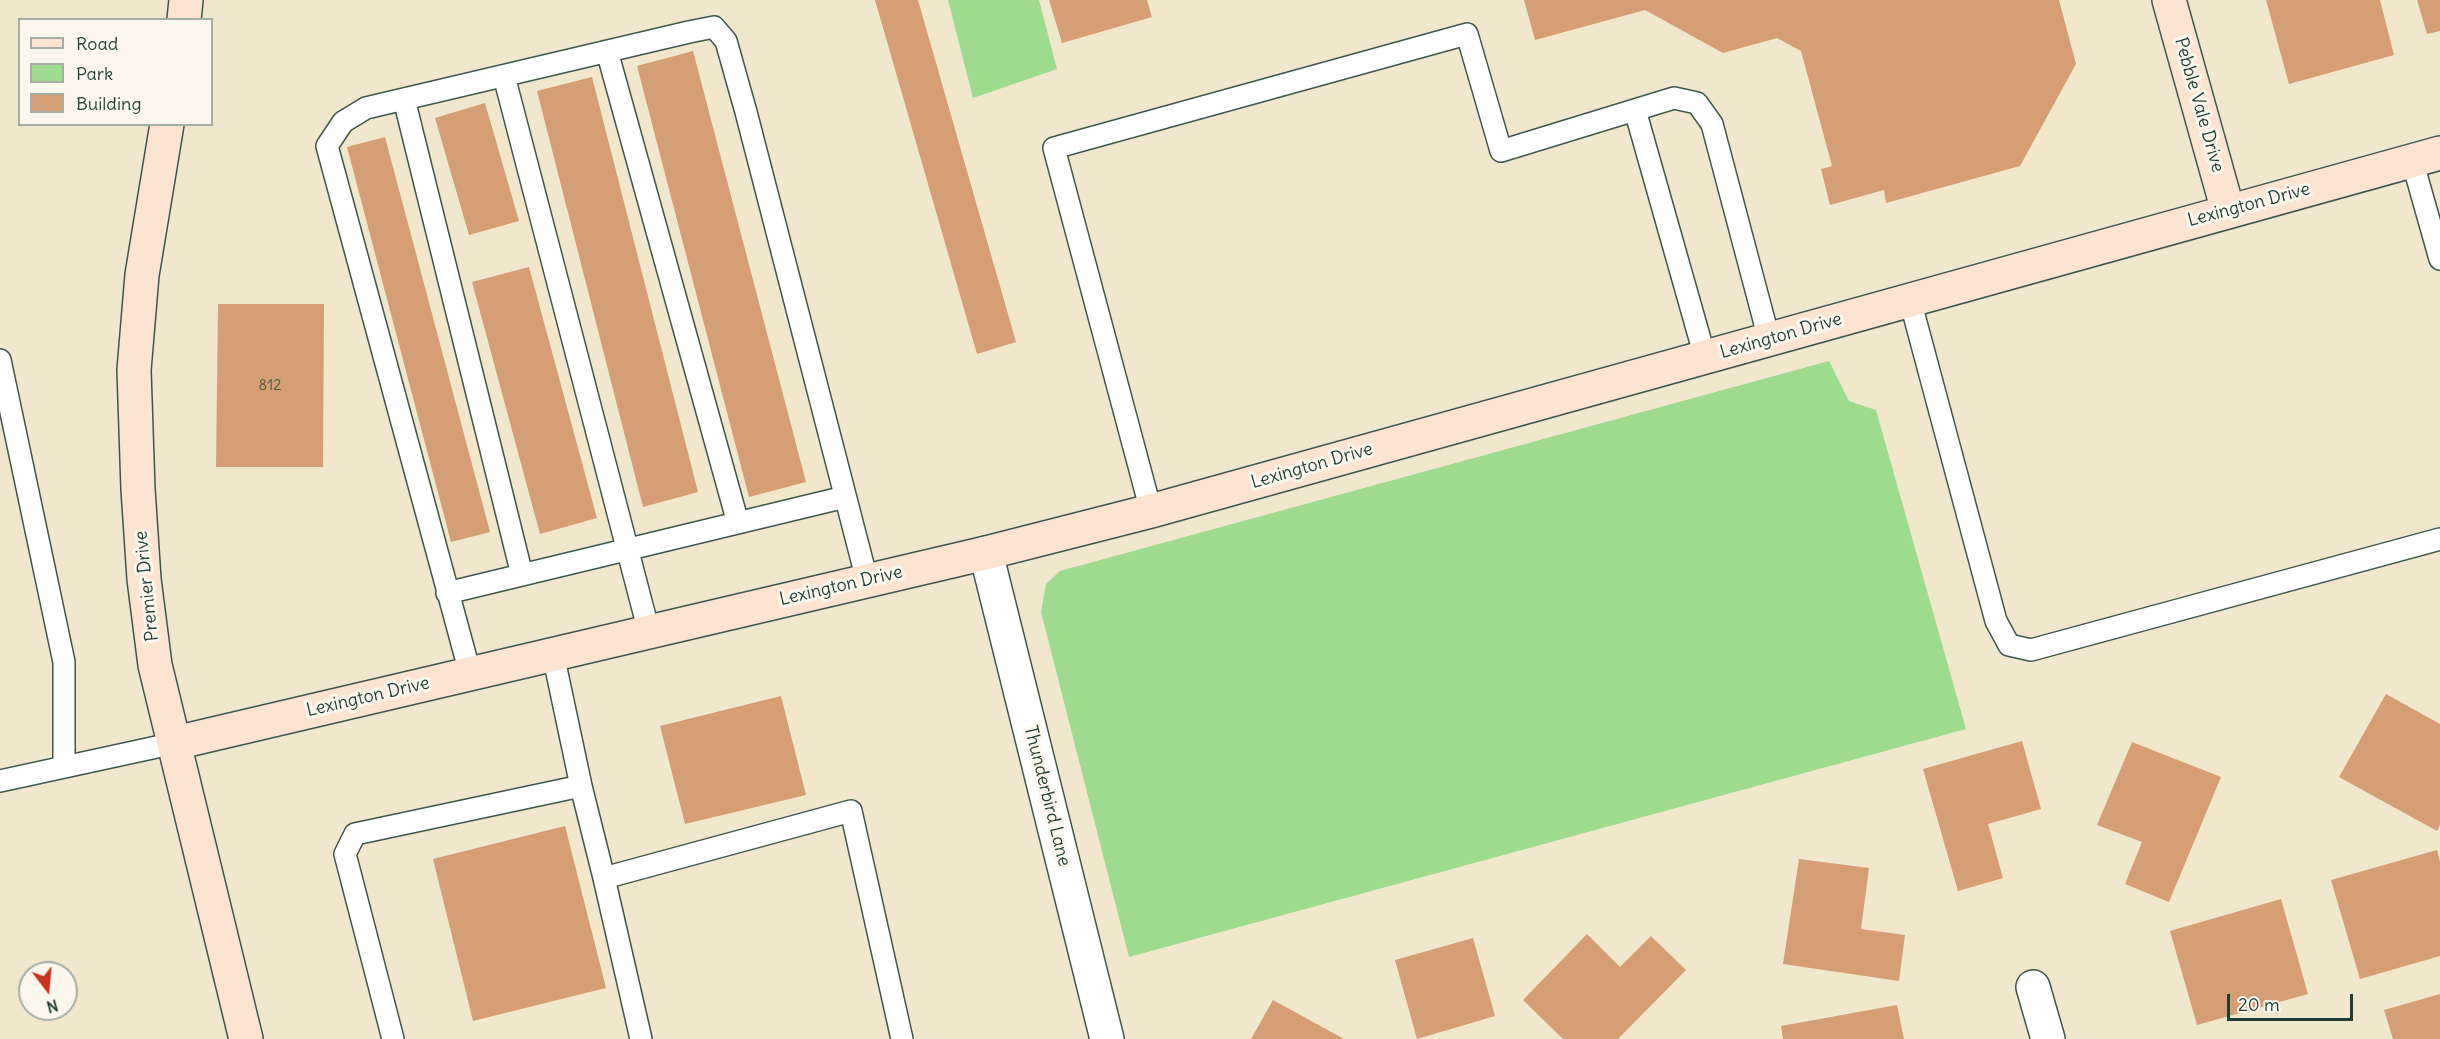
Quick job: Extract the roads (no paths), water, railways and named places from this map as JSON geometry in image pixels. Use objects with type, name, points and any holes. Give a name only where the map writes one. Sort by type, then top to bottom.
[{"type":"street","name":"Pebble Vale Drive","points":[[2169,0],[2228,211]]},
{"type":"street","name":"Premier Drive","points":[[166,126],[142,275],[134,370],[144,579],[155,665],[246,1039]]},
{"type":"street","name":"Lexington Drive","points":[[175,743],[986,553],[1151,511],[2426,157]]},
{"type":"street","name":"Thunderbird Lane","points":[[986,553],[1107,1039]]},
{"type":"street","points":[[2033,987],[2048,1039]]},
{"type":"lane","points":[[470,673],[327,146],[343,122],[366,108],[607,51],[714,27],[726,41],[867,580]]},
{"type":"lane","points":[[1151,511],[1054,148],[1467,34],[1501,151],[1674,98],[1697,103],[1712,124],[1769,339]]},
{"type":"lane","points":[[607,51],[738,523]]},
{"type":"lane","points":[[504,76],[649,632]]},
{"type":"lane","points":[[404,99],[522,575]]},
{"type":"lane","points":[[1635,110],[1705,357]]},
{"type":"lane","points":[[2426,157],[2440,259]]},
{"type":"lane","points":[[1910,300],[1996,621],[2009,645],[2031,650],[2440,539]]},
{"type":"lane","points":[[0,360],[64,662],[64,766]]},
{"type":"lane","points":[[447,593],[845,497]]},
{"type":"lane","points":[[553,654],[581,786],[641,1039]]},
{"type":"lane","points":[[0,781],[175,743]]},
{"type":"lane","points":[[393,1039],[345,854],[355,834],[581,786]]},
{"type":"lane","points":[[604,878],[852,811],[902,1039]]}]
